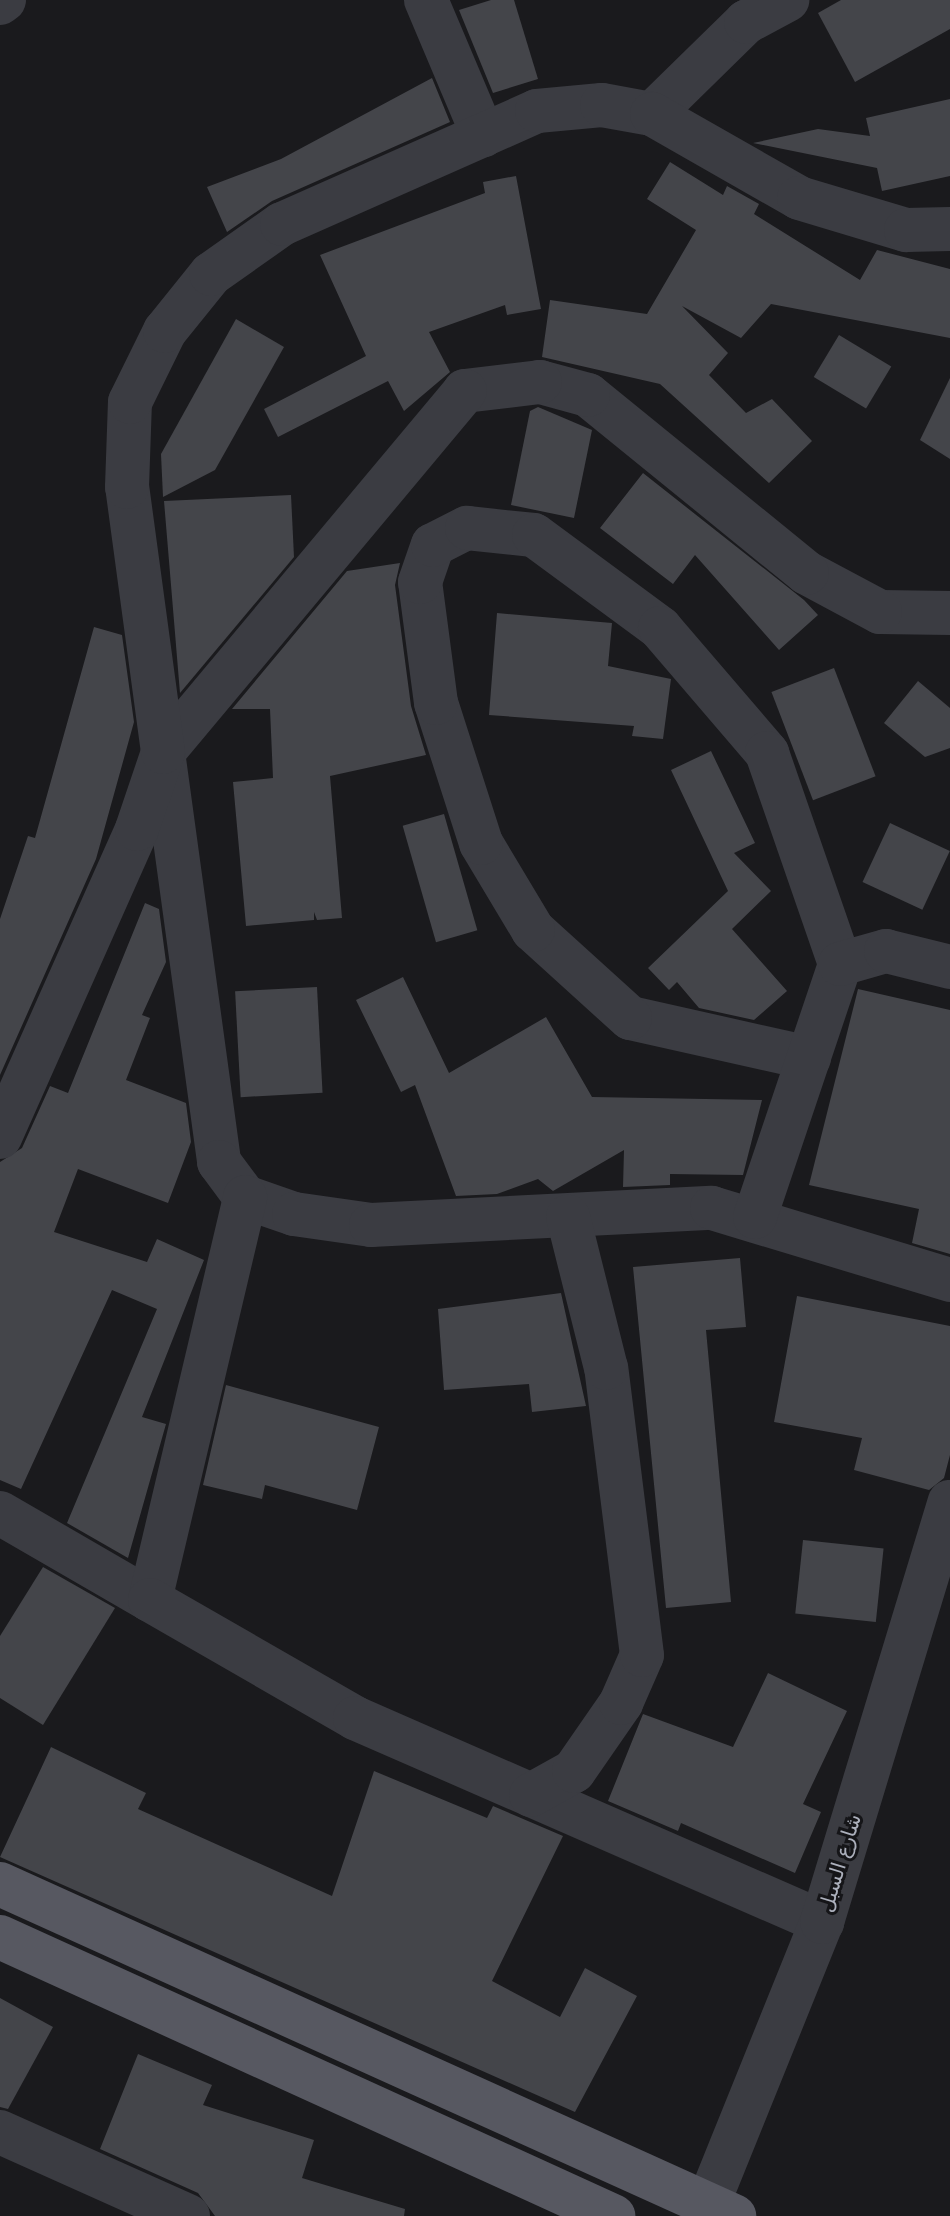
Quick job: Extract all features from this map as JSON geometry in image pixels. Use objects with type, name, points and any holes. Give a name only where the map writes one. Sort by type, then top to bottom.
[{"type":"main road","points":[[0,1884],[715,2212]]},
{"type":"main road","points":[[0,1937],[613,2216]]},
{"type":"street","points":[[426,0],[483,135]]},
{"type":"street","points":[[652,114],[746,22],[787,0]]},
{"type":"street","points":[[950,229],[906,230],[799,198],[652,114],[602,105],[537,111],[282,224],[211,274],[165,331],[130,402],[127,487],[219,1162],[245,1197],[294,1214],[371,1225],[712,1208],[755,1217],[950,1280]]},
{"type":"street","points":[[0,1137],[137,829],[163,752],[465,391],[540,382],[588,395],[807,573],[880,612],[950,613]]},
{"type":"street","points":[[755,1217],[809,1058],[840,964],[767,753],[660,628],[534,535],[467,528],[433,545],[420,582],[436,703],[481,843],[533,930],[630,1018],[809,1058]]},
{"type":"street","points":[[840,964],[886,951],[950,967]]},
{"type":"street","points":[[150,1600],[245,1197]]},
{"type":"street","points":[[531,1795],[574,1771],[621,1703],[642,1655],[606,1368],[568,1217]]},
{"type":"street","name":"شارع السبل","points":[[715,2212],[822,1922],[950,1502]]},
{"type":"street","points":[[0,1513],[355,1718],[822,1922]]},
{"type":"street","points":[[0,2132],[188,2216]]},
{"type":"building","points":[[491,0],[514,0],[538,79],[493,93],[459,10]]},
{"type":"building","points":[[841,0],[950,0],[950,29],[855,82],[818,13]]},
{"type":"building","points":[[432,78],[450,122],[272,201],[227,232],[207,187],[281,159]]},
{"type":"building","points":[[950,99],[950,176],[882,191],[877,168],[753,143],[818,129],[870,136],[866,118]]},
{"type":"building","points":[[670,162],[723,195],[727,186],[759,204],[754,214],[860,280],[877,250],[950,269],[950,338],[771,304],[741,338],[682,306],[728,353],[709,375],[746,413],[772,399],[812,441],[769,483],[660,384],[542,357],[550,300],[647,314],[696,230],[647,199]]},
{"type":"building","points":[[516,176],[541,309],[507,315],[505,305],[429,332],[450,372],[404,411],[388,381],[278,437],[264,409],[366,356],[320,255],[485,193],[483,182]]},
{"type":"building","points":[[236,319],[284,347],[215,470],[163,497],[161,454]]},
{"type":"building","points":[[839,335],[891,366],[866,408],[814,377]]},
{"type":"building","points":[[950,378],[950,459],[920,440]]},
{"type":"building","points":[[538,407],[592,430],[574,518],[511,505],[530,411]]},
{"type":"building","points":[[643,473],[804,600],[818,615],[779,650],[695,555],[673,584],[600,528]]},
{"type":"building","points":[[291,495],[294,557],[180,693],[164,501]]},
{"type":"building","points":[[400,563],[395,585],[411,706],[426,755],[330,776],[342,918],[317,920],[314,912],[314,920],[246,926],[233,782],[273,778],[270,709],[232,709],[347,571]]},
{"type":"building","points":[[497,613],[612,623],[608,666],[671,679],[663,739],[632,736],[634,726],[489,715]]},
{"type":"building","points":[[94,627],[122,635],[134,722],[96,859],[0,1075],[0,919],[28,836],[35,838]]},
{"type":"building","points":[[834,668],[876,776],[813,800],[771,692]]},
{"type":"building","points":[[918,681],[950,708],[950,748],[925,757],[884,723]]},
{"type":"building","points":[[711,751],[755,843],[734,853],[771,891],[732,929],[787,991],[754,1020],[699,1008],[677,982],[669,990],[648,968],[728,891],[671,770]]},
{"type":"building","points":[[444,814],[477,930],[436,942],[403,826]]},
{"type":"building","points":[[890,823],[950,851],[922,910],[863,882]]},
{"type":"building","points":[[145,903],[159,909],[166,962],[142,1015],[150,1018],[126,1080],[186,1103],[191,1142],[168,1203],[78,1169],[54,1232],[147,1262],[157,1239],[204,1260],[142,1417],[166,1424],[128,1558],[67,1523],[157,1309],[112,1290],[21,1489],[0,1480],[0,1162],[22,1148],[50,1086],[68,1093]]},
{"type":"building","points":[[403,977],[449,1073],[546,1017],[592,1097],[762,1100],[743,1175],[670,1174],[670,1185],[623,1187],[624,1150],[553,1191],[538,1179],[497,1194],[456,1196],[415,1085],[401,1092],[356,1000]]},
{"type":"building","points":[[317,987],[323,1093],[241,1097],[235,991]]},
{"type":"building","points":[[858,989],[950,1010],[950,1254],[912,1243],[919,1209],[809,1185]]},
{"type":"building","points":[[740,1258],[746,1327],[706,1330],[731,1602],[666,1608],[633,1267]]},
{"type":"building","points":[[561,1293],[586,1406],[532,1412],[529,1384],[444,1390],[438,1309]]},
{"type":"building","points":[[797,1296],[950,1326],[950,1455],[944,1478],[929,1490],[854,1470],[862,1438],[774,1422]]},
{"type":"building","points":[[226,1385],[379,1427],[357,1510],[265,1485],[262,1499],[203,1485]]},
{"type":"building","points":[[803,1540],[884,1548],[876,1622],[795,1614]]},
{"type":"building","points":[[43,1567],[115,1608],[43,1725],[0,1698],[0,1636]]},
{"type":"building","points":[[768,1673],[847,1711],[803,1804],[821,1812],[795,1873],[681,1823],[678,1831],[608,1801],[643,1714],[733,1747]]},
{"type":"building","points":[[51,1747],[146,1793],[138,1809],[332,1896],[374,1771],[487,1818],[493,1806],[563,1836],[492,1981],[560,2017],[585,1968],[637,1996],[575,2112],[0,1857]]},
{"type":"building","points":[[0,1998],[53,2027],[8,2109],[0,2107]]},
{"type":"building","points":[[138,2054],[212,2085],[203,2105],[314,2140],[302,2178],[405,2209],[404,2216],[215,2216],[198,2193],[100,2149]]}]
